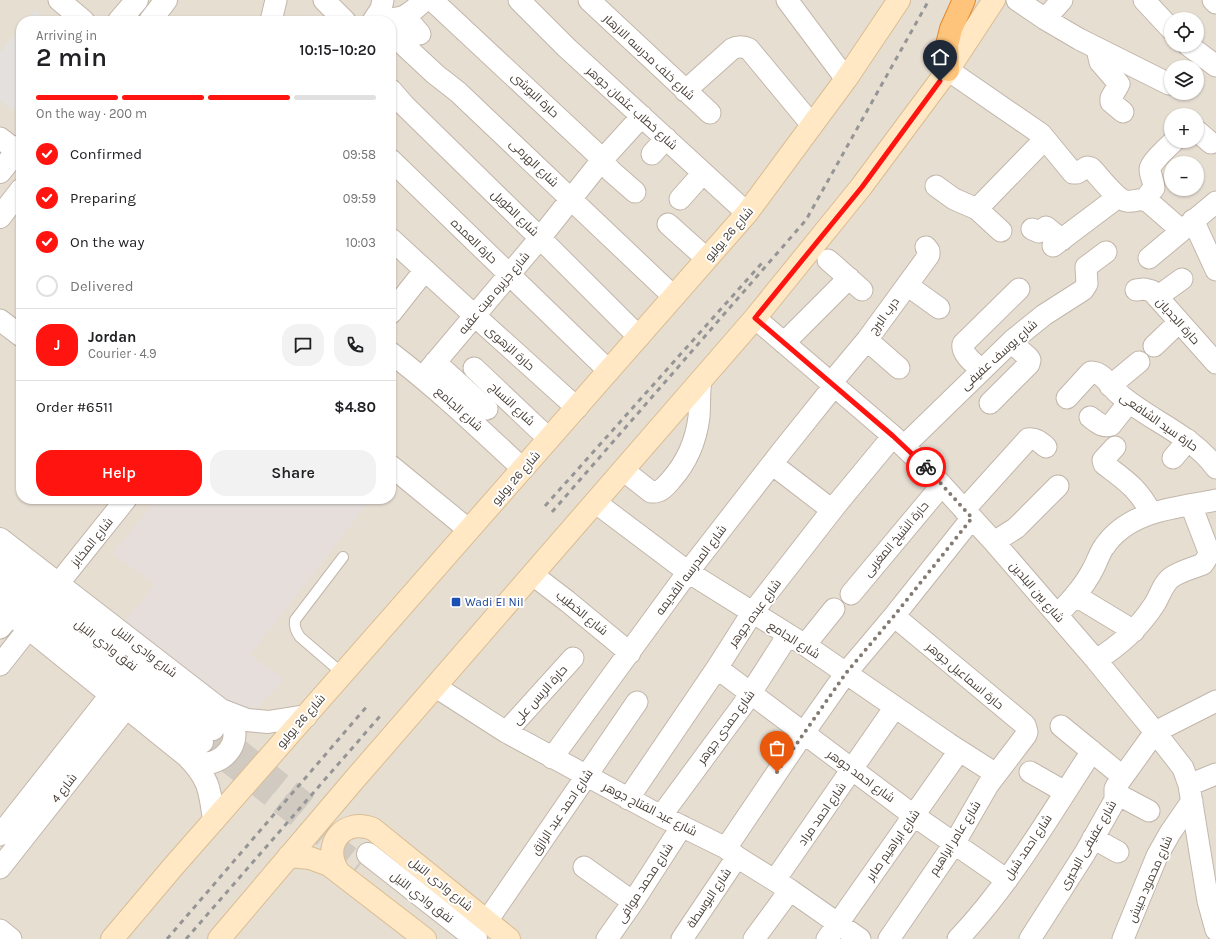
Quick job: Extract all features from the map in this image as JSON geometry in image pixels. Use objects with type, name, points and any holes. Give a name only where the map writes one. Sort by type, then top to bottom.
[{"type":"highway","points":[[948,70],[947,45],[955,19],[964,0]]},
{"type":"main road","name":"شارع 26 يوليو","points":[[112,939],[214,820],[748,213],[846,79],[899,0]]},
{"type":"main road","points":[[218,939],[755,318],[862,187],[948,70],[994,0]]},
{"type":"main road","name":"شارع وادى النيل","points":[[338,871],[334,865],[332,857],[332,849],[338,835],[344,830],[358,825],[366,826],[373,829],[482,930],[509,939]]},
{"type":"main road","points":[[289,856],[299,856],[329,865],[425,939]]},
{"type":"street","points":[[59,0],[78,16]]},
{"type":"street","points":[[124,16],[137,0]]},
{"type":"street","points":[[154,16],[166,0]]},
{"type":"street","points":[[272,16],[276,0]]},
{"type":"street","points":[[324,0],[340,16]]},
{"type":"street","points":[[396,18],[405,16],[425,0]]},
{"type":"street","name":"حارة البوشى","points":[[432,0],[602,160],[611,171],[635,192]]},
{"type":"street","name":"شارع خلف مدرسه الازهار","points":[[589,0],[710,113]]},
{"type":"street","points":[[787,0],[846,79]]},
{"type":"street","points":[[1018,0],[1045,19],[1097,49],[1164,82]]},
{"type":"street","points":[[1045,19],[1062,0]]},
{"type":"street","points":[[1144,0],[1164,21]]},
{"type":"street","points":[[1213,0],[1216,3]]},
{"type":"street","name":"شارع خطاب عثمان جوهر","points":[[523,1],[567,48],[748,213]]},
{"type":"street","points":[[405,16],[420,34]]},
{"type":"street","name":"شارع الهرمى","points":[[396,38],[435,74],[458,92],[674,297]]},
{"type":"street","points":[[685,91],[732,49],[736,47],[745,47],[749,49],[812,125]]},
{"type":"street","points":[[1097,49],[1100,62],[1119,84],[1111,98],[1112,102],[1124,112]]},
{"type":"street","points":[[1197,52],[1216,66]]},
{"type":"street","points":[[948,70],[1041,134],[1073,173],[1077,173],[1087,167],[1091,168],[1118,197],[1124,201],[1138,199],[1144,200],[1187,225],[1216,270]]},
{"type":"street","name":"شارع الطويل","points":[[396,96],[639,337]]},
{"type":"street","name":"شارع جزيره ميت عقبه","points":[[429,370],[540,238],[602,160],[642,116]]},
{"type":"street","points":[[0,138],[16,146]]},
{"type":"street","points":[[652,154],[666,138]]},
{"type":"street","points":[[977,209],[1003,171],[1045,139]]},
{"type":"street","points":[[1144,200],[1154,188],[1150,166],[1167,148]]},
{"type":"street","points":[[0,172],[16,152]]},
{"type":"street","name":"حارة العمده","points":[[396,165],[609,371]]},
{"type":"street","points":[[680,198],[703,173]]},
{"type":"street","points":[[936,186],[954,199],[977,209],[1001,231]]},
{"type":"street","points":[[0,217],[16,196]]},
{"type":"street","points":[[1032,229],[1039,232],[1046,227],[1058,243],[1118,197]]},
{"type":"street","points":[[1148,258],[1216,202]]},
{"type":"street","points":[[668,224],[707,259]]},
{"type":"street","name":"حارة الزهوى","points":[[396,244],[577,408]]},
{"type":"street","name":"درب البرج","points":[[833,384],[929,255],[929,251],[926,247]]},
{"type":"street","name":"شارع يوسف عفيفى","points":[[899,441],[1012,341],[1044,315],[1083,290],[1087,284],[1086,267],[1106,252]]},
{"type":"street","points":[[784,343],[855,284],[828,260]]},
{"type":"street","points":[[396,307],[425,270]]},
{"type":"street","points":[[1157,297],[1182,279]]},
{"type":"street","points":[[907,285],[939,308]]},
{"type":"street","points":[[981,370],[964,353],[963,347],[965,342],[1019,289]]},
{"type":"street","name":"حارة الجديان","points":[[1136,290],[1144,289],[1152,291],[1216,363]]},
{"type":"street","points":[[990,317],[1030,360],[1029,364],[990,403]]},
{"type":"street","name":"شارع بين البلدين","points":[[755,318],[899,441],[942,485],[994,542],[1096,660],[1183,768],[1191,793],[1208,901],[1216,930]]},
{"type":"street","points":[[0,320],[16,332]]},
{"type":"street","points":[[1154,346],[1179,322]]},
{"type":"street","points":[[867,340],[900,368]]},
{"type":"street","name":"شارع الجامع","points":[[396,355],[429,370],[455,406],[523,469]]},
{"type":"street","points":[[1110,386],[1139,362]]},
{"type":"street","name":"شارع النساج","points":[[474,368],[549,439]]},
{"type":"street","points":[[429,370],[488,409]]},
{"type":"street","name":"حارة سيد الشافعى","points":[[1067,398],[1088,374],[1091,372],[1099,374],[1110,386],[1129,402],[1188,440],[1216,468]]},
{"type":"street","points":[[623,470],[651,492],[665,488],[688,457],[695,437],[701,380]]},
{"type":"street","name":"شارع المدرسه القديمه","points":[[552,758],[688,572],[833,384]]},
{"type":"street","points":[[1090,417],[1102,426],[1111,425],[1129,402]]},
{"type":"street","name":"شارع البوسطة","points":[[682,939],[803,734],[846,673],[894,616],[968,514],[1028,439],[1033,438],[1038,440],[1046,447]]},
{"type":"street","points":[[1173,458],[1188,440]]},
{"type":"street","name":"شارع عبده جوهر","points":[[628,799],[752,613],[832,510],[899,441]]},
{"type":"street","points":[[1114,447],[1103,460],[1104,464],[1128,481],[1137,490],[1151,513]]},
{"type":"street","points":[[772,464],[832,510]]},
{"type":"street","points":[[396,470],[469,530]]},
{"type":"street","name":"حارة الشيخ المغربى","points":[[852,594],[942,485]]},
{"type":"street","points":[[994,542],[1016,528],[1058,486]]},
{"type":"street","points":[[1057,615],[1076,596],[1103,548],[1114,534],[1128,523],[1151,513],[1216,500]]},
{"type":"street","name":"شارع الجامع","points":[[595,502],[688,572],[796,640],[959,751],[996,774]]},
{"type":"street","name":"شارع المخابز","points":[[58,584],[122,504]]},
{"type":"street","points":[[1096,660],[1122,642],[1134,631],[1154,605],[1168,580],[1203,564],[1208,556],[1207,548],[1191,505]]},
{"type":"street","name":"شارع وادى النيل","points":[[0,539],[58,584],[206,734]]},
{"type":"street","name":"نفق وادي النيل","points":[[0,561],[206,734]]},
{"type":"street","name":"شارع الخطيب","points":[[533,575],[630,653]]},
{"type":"street","name":"نفق وادي النيل","points":[[0,582],[206,734]]},
{"type":"street","points":[[1076,596],[1134,631]]},
{"type":"street","name":"شارع حمدى جوهر","points":[[661,816],[750,694],[796,640],[834,609]]},
{"type":"street","name":"شارع وادى النيل","points":[[4,616],[29,628],[119,700],[206,734],[247,720],[268,722],[306,716]]},
{"type":"street","name":"حارة اسماعيل جوهر","points":[[894,616],[1024,725],[1027,732],[1023,739]]},
{"type":"street","points":[[0,665],[29,628]]},
{"type":"street","name":"حارة الريس على","points":[[506,732],[573,658]]},
{"type":"street","name":"شارع احمد جوهر","points":[[716,668],[913,815],[1007,880]]},
{"type":"street","name":"شارع عبد الفتاح جوهر","points":[[436,687],[506,732],[552,758],[732,853],[782,885],[833,931],[860,939]]},
{"type":"street","name":"شارع 4","points":[[0,835],[119,700]]},
{"type":"street","name":"شارع 4","points":[[0,868],[119,700]]},
{"type":"street","points":[[1155,732],[1216,701]]},
{"type":"street","name":"شارع احمد عبد الرازق","points":[[482,930],[637,702]]},
{"type":"street","name":"شارع احمد مراد","points":[[754,939],[782,885],[853,769],[895,707]]},
{"type":"street","points":[[1061,726],[1092,751],[1119,784],[1149,811]]},
{"type":"street","name":"شارع عفيفى البحيرى","points":[[1030,939],[1115,800],[1119,784],[1155,732]]},
{"type":"street","name":"شارع وادى النيل","points":[[206,734],[197,766],[208,784],[214,820]]},
{"type":"street","name":"شارع عامر ابراهيم","points":[[889,939],[954,844],[996,774],[1023,739]]},
{"type":"street","name":"شارع ابراهيم صابر","points":[[833,931],[959,751]]},
{"type":"street","name":"شارع احمد شبل","points":[[958,939],[975,921],[1007,880],[1092,751]]},
{"type":"street","points":[[1030,772],[1065,792]]},
{"type":"street","points":[[1191,793],[1216,774]]},
{"type":"street","name":"شارع محمود حبيش","points":[[1123,939],[1157,856],[1191,793]]},
{"type":"street","name":"شارع محمد موافى","points":[[607,939],[633,902],[682,826]]},
{"type":"street","points":[[1093,838],[1118,852]]},
{"type":"street","name":"نفق وادي النيل","points":[[452,939],[364,860],[482,930]]},
{"type":"street","points":[[584,867],[633,902]]},
{"type":"street","points":[[0,930],[11,939]]},
{"type":"lane","points":[[343,557],[295,620],[295,626],[296,632],[300,636],[343,674]]},
{"type":"shaded area","points":[[0,0],[1216,0],[1216,939],[6,939],[0,934]]},
{"type":"shaded area","points":[[35,10],[43,16],[30,16]]},
{"type":"shaded area","points":[[16,33],[16,112],[0,101],[0,52]]},
{"type":"shaded area","points":[[153,504],[367,504],[250,655],[284,679],[252,714],[221,698],[122,624],[155,584],[112,554]]},
{"type":"tunnel","points":[[213,729],[310,807]]},
{"type":"tunnel","points":[[202,742],[360,865]]},
{"type":"railway","points":[[552,512],[806,220],[929,0]]},
{"type":"railway","points":[[545,506],[762,263]]},
{"type":"railway","points":[[167,939],[368,705]]},
{"type":"railway","points":[[186,939],[381,715]]},
{"type":"way so far","points":[[777,772],[846,673],[894,616],[972,518],[926,467]]},
{"type":"place","name":"Wadi El Nil","points":[[456,602]]},
{"type":"route","points":[[926,467],[893,436],[755,318],[862,187],[940,81]]}]
